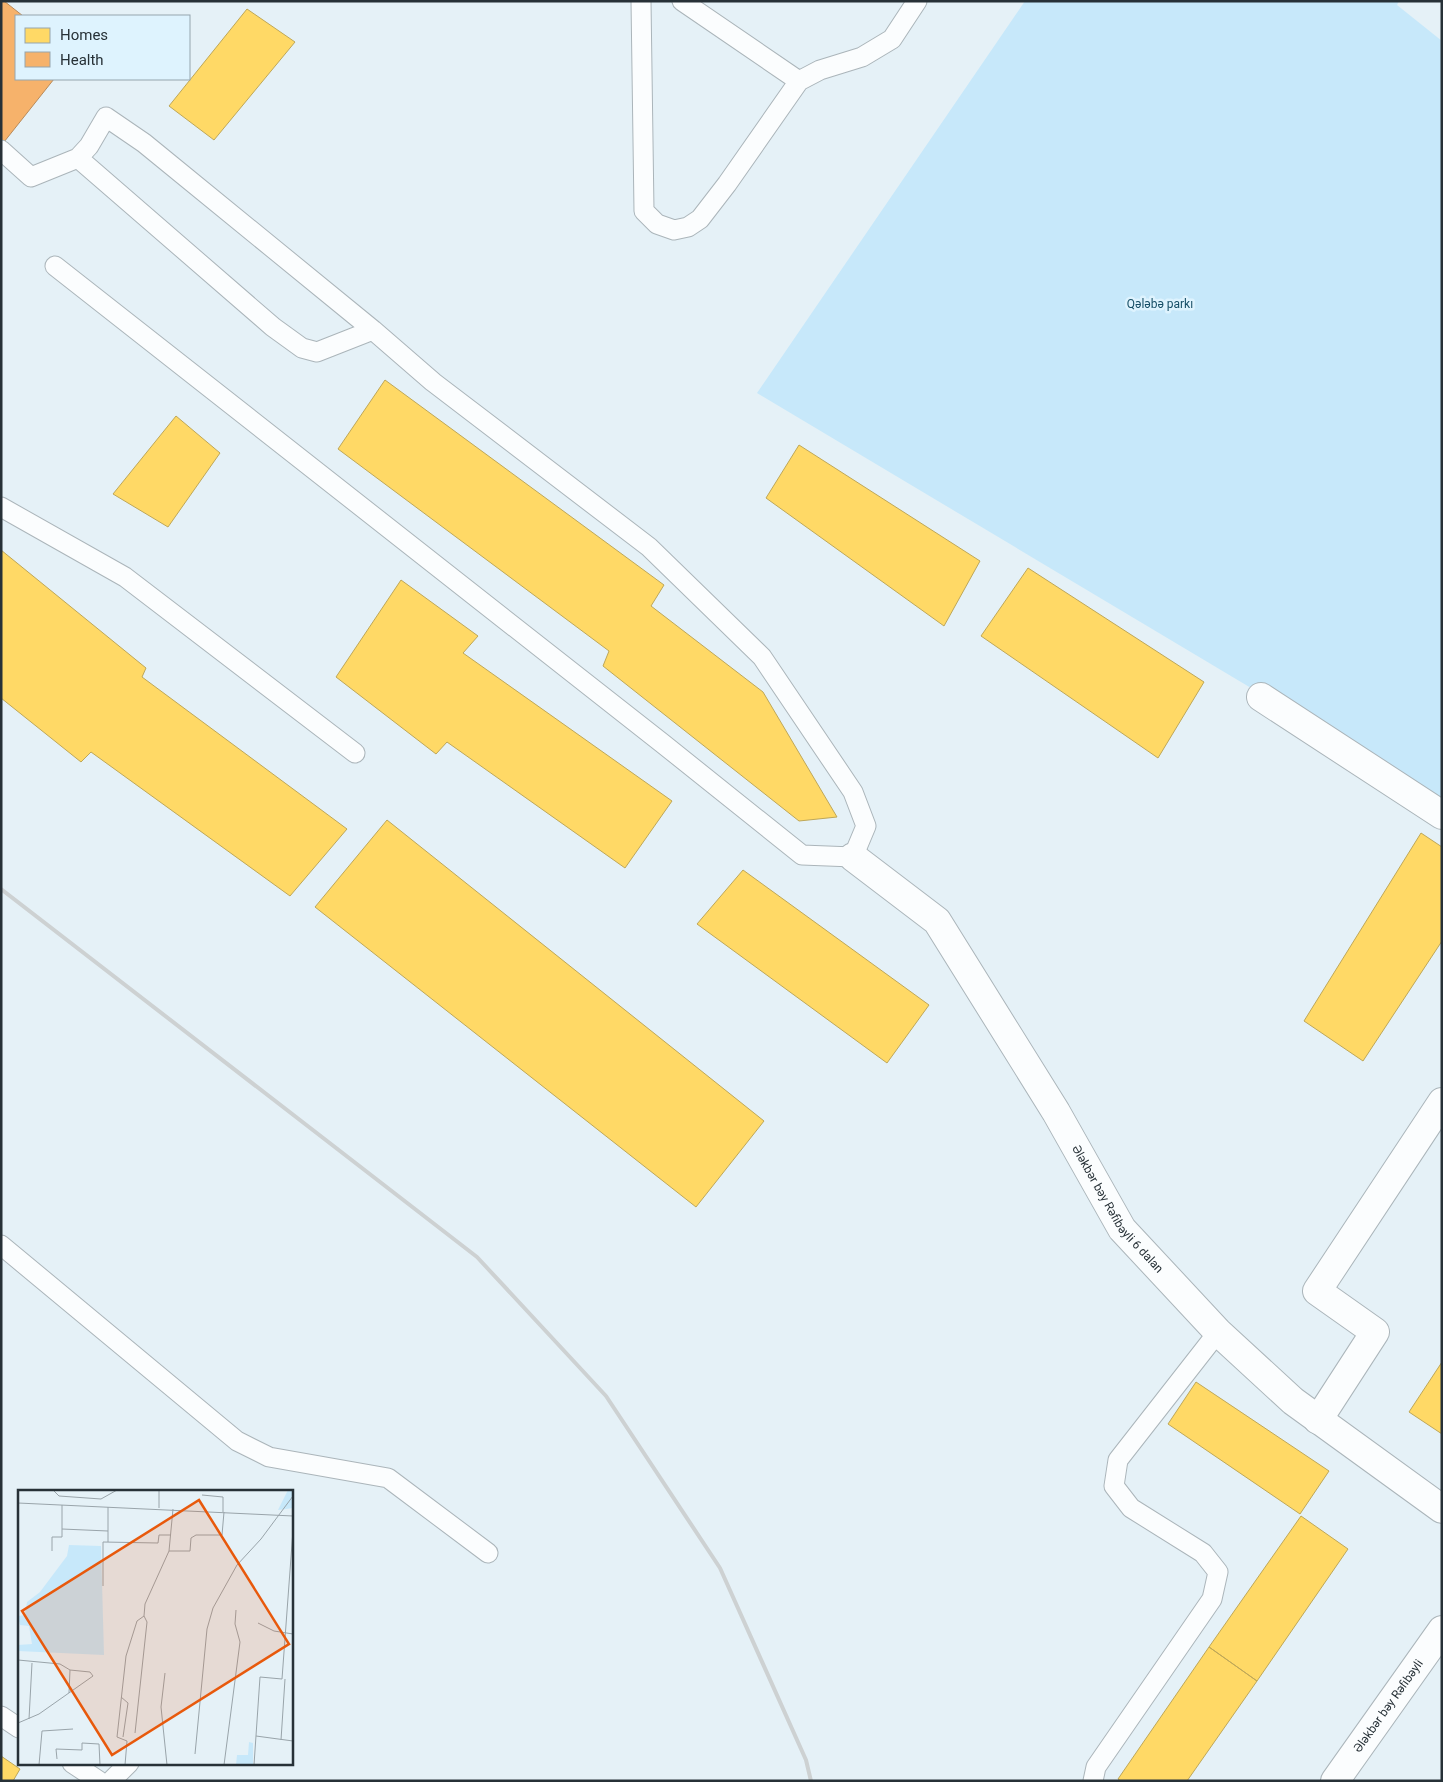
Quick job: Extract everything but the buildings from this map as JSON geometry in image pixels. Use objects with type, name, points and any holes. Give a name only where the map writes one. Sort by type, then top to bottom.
[{"type":"street","points":[[1262,697],[1442,814]]},
{"type":"street","name":"Ələkbər bəy Rəfibəyli 6 dalan","points":[[853,857],[937,921],[1056,1112],[1122,1229],[1218,1332],[1293,1402],[1442,1509]]},
{"type":"street","points":[[1318,1420],[1374,1332],[1317,1290],[1442,1102]]},
{"type":"street","name":"Ələkbər bəy Rəfibəyli","points":[[1335,1781],[1442,1630]]},
{"type":"lane","points":[[641,1],[644,211],[657,224],[674,230],[688,227],[700,219],[727,184],[799,81],[820,70],[862,57],[892,39],[917,1]]},
{"type":"lane","points":[[682,1],[799,81]]},
{"type":"lane","points":[[1,150],[32,177],[78,158],[89,146],[106,117],[144,143],[433,382],[649,547],[762,658],[853,792],[866,826],[853,857],[802,855],[55,266]]},
{"type":"lane","points":[[78,158],[273,327],[302,348],[317,352],[372,330]]},
{"type":"lane","points":[[1,507],[125,577],[355,753]]},
{"type":"lane","points":[[1,1245],[237,1441],[269,1457],[388,1478],[488,1553]]},
{"type":"lane","points":[[1093,1781],[1096,1767],[1212,1599],[1218,1572],[1203,1553],[1131,1508],[1114,1486],[1118,1460],[1218,1332]]},
{"type":"lane","points":[[1,1716],[18,1727]]},
{"type":"lane","points":[[74,1764],[99,1781]]},
{"type":"lane","points":[[111,1781],[128,1764]]},
{"type":"green space","name":"Qələbə parkı","points":[[1025,1],[1399,1],[1397,5],[1442,41],[1442,802],[757,393]]},
{"type":"railway","points":[[1,889],[477,1257],[606,1396],[720,1568],[806,1760],[811,1781]]}]
